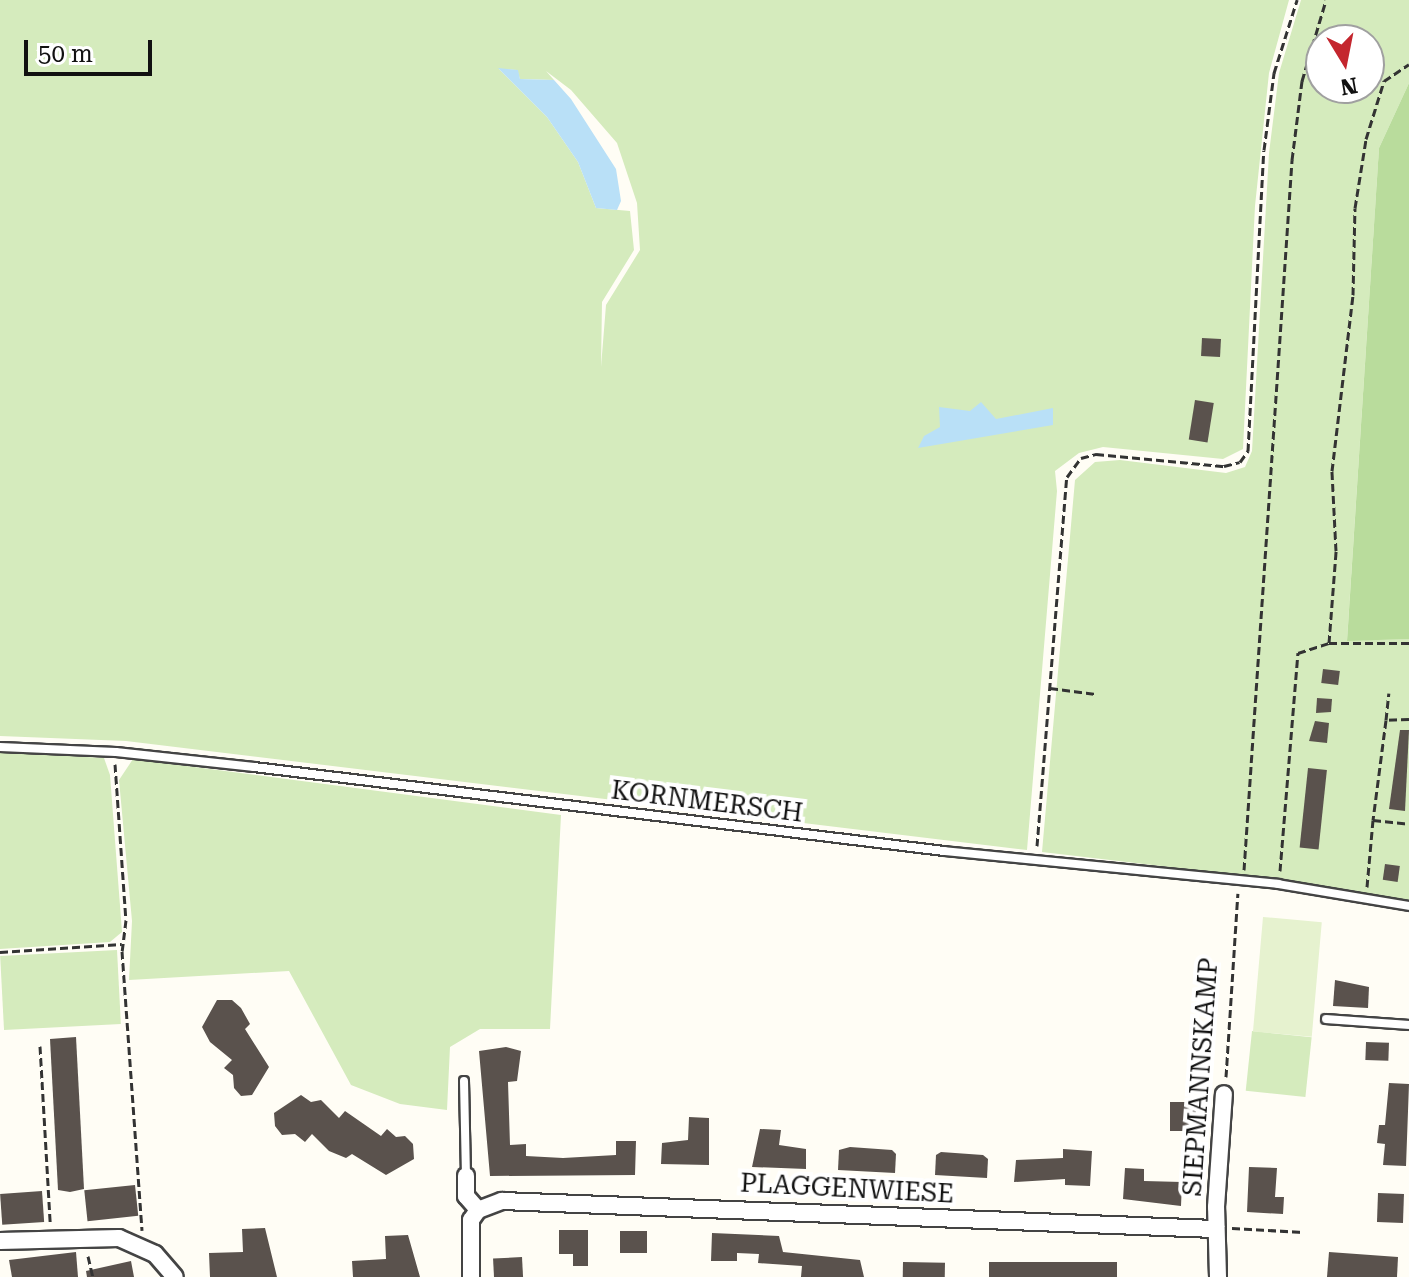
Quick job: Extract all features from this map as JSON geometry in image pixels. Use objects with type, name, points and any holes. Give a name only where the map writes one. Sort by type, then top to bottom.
[{"type":"street","name":"SIEPMANNSKAMP","points":[[1218,1277],[1216,1229],[1224,1094]]},
{"type":"street","points":[[466,1176],[466,1196],[478,1210],[468,1229],[471,1277]]},
{"type":"street","name":"PLAGGENWIESE","points":[[478,1210],[502,1201],[574,1201],[1216,1229]]},
{"type":"street","points":[[0,1241],[109,1236],[143,1246],[175,1277]]},
{"type":"lane","name":"KORNMERSCH","points":[[0,747],[116,752],[1036,861],[1278,884],[1409,906]]},
{"type":"lane","points":[[1326,1019],[1409,1025]]},
{"type":"lane","points":[[464,1081],[466,1176]]},
{"type":"path","points":[[1036,861],[1065,497],[1074,465],[1096,454],[1119,454],[1224,466],[1240,462],[1248,451],[1264,150],[1274,73],[1297,0]]},
{"type":"path","name":"SIEPMANNSKAMP","points":[[1224,1094],[1241,880],[1248,859],[1292,160],[1302,81],[1326,0]]},
{"type":"path","points":[[1329,643],[1336,551],[1332,471],[1353,295],[1355,208],[1366,139],[1384,81],[1409,64]]},
{"type":"path","points":[[1278,884],[1298,653],[1329,643],[1409,643]]},
{"type":"path","points":[[1050,688],[1096,694]]},
{"type":"path","points":[[1368,877],[1389,693]]},
{"type":"path","points":[[1386,720],[1409,719]]},
{"type":"path","points":[[116,752],[116,819],[126,920],[122,944],[143,1246]]},
{"type":"path","points":[[1373,820],[1409,824]]},
{"type":"path","points":[[0,952],[122,944]]},
{"type":"path","points":[[40,1046],[51,1238]]},
{"type":"path","points":[[1239,1227],[1303,1232]]},
{"type":"green space","points":[[0,0],[1289,0],[1269,73],[1255,206],[1243,449],[1223,459],[1103,447],[1079,453],[1055,471],[1057,491],[1027,850],[126,741],[0,736]],"holes":[[[499,69],[517,70],[520,79],[554,80],[546,71],[571,90],[617,143],[637,203],[640,250],[606,305],[601,367],[602,302],[634,250],[630,211],[596,208],[578,162],[547,117]]]},
{"type":"green space","points":[[1301,0],[1409,0],[1409,83],[1379,148],[1347,640],[1409,639],[1409,902],[1229,874],[1042,852],[1075,480],[1095,462],[1120,460],[1226,473],[1245,467],[1252,451],[1269,153],[1279,73]]},
{"type":"green space","points":[[1409,83],[1409,639],[1347,641],[1379,148]]},
{"type":"green space","points":[[0,752],[104,758],[110,775],[122,932],[110,942],[0,949]]},
{"type":"green space","points":[[133,759],[561,815],[550,1029],[480,1029],[450,1047],[447,1110],[400,1104],[351,1085],[289,971],[129,980],[132,921],[119,780]]},
{"type":"green space","points":[[1263,917],[1322,922],[1312,1037],[1253,1032]]},
{"type":"green space","points":[[117,950],[121,1024],[4,1030],[0,956]]},
{"type":"green space","points":[[1252,1031],[1312,1037],[1305,1097],[1246,1091]]},
{"type":"water","points":[[498,68],[518,70],[520,79],[554,80],[571,99],[616,169],[621,201],[617,210],[596,208],[578,162],[547,117]]},
{"type":"water","points":[[981,402],[996,419],[1053,408],[1053,425],[918,448],[924,436],[940,427],[939,407],[970,411]]},
{"type":"building","points":[[1202,338],[1221,339],[1220,357],[1201,356]]},
{"type":"building","points":[[1195,400],[1214,403],[1208,442],[1189,440]]},
{"type":"building","points":[[1323,669],[1340,671],[1338,685],[1321,683]]},
{"type":"building","points":[[1317,698],[1332,699],[1331,712],[1316,713]]},
{"type":"building","points":[[1315,721],[1329,723],[1327,743],[1309,741]]},
{"type":"building","points":[[1400,730],[1409,730],[1405,811],[1389,809]]},
{"type":"building","points":[[1308,768],[1327,770],[1319,850],[1300,848]]},
{"type":"building","points":[[1385,864],[1400,866],[1398,882],[1383,880]]},
{"type":"building","points":[[1335,980],[1369,987],[1368,1008],[1333,1006]]},
{"type":"building","points":[[217,1000],[232,1000],[241,1008],[250,1024],[245,1029],[269,1067],[252,1095],[241,1096],[234,1088],[233,1075],[224,1068],[232,1060],[210,1042],[202,1027]]},
{"type":"building","points":[[76,1037],[84,1189],[70,1192],[58,1190],[50,1039]]},
{"type":"building","points":[[1366,1042],[1389,1043],[1388,1061],[1365,1060]]},
{"type":"building","points":[[506,1047],[521,1051],[517,1081],[508,1082],[510,1145],[526,1144],[526,1156],[563,1158],[616,1155],[616,1141],[636,1141],[635,1175],[490,1176],[479,1051]]},
{"type":"building","points":[[1389,1083],[1409,1084],[1406,1166],[1383,1165],[1385,1144],[1377,1143],[1379,1125],[1385,1125]]},
{"type":"building","points":[[301,1095],[311,1102],[321,1100],[339,1118],[345,1111],[381,1136],[387,1129],[396,1137],[405,1136],[413,1144],[414,1159],[386,1175],[352,1154],[346,1158],[329,1151],[312,1134],[305,1142],[295,1134],[282,1135],[275,1126],[274,1113]]},
{"type":"building","points":[[1170,1102],[1196,1102],[1196,1131],[1170,1131]]},
{"type":"building","points":[[689,1117],[709,1118],[709,1165],[661,1164],[662,1143],[688,1140]]},
{"type":"building","points":[[760,1129],[781,1130],[779,1145],[806,1149],[806,1169],[752,1167]]},
{"type":"building","points":[[850,1147],[892,1150],[896,1154],[895,1173],[838,1170],[839,1150]]},
{"type":"building","points":[[1063,1149],[1092,1151],[1090,1186],[1065,1185],[1065,1179],[1014,1182],[1016,1160],[1063,1158]]},
{"type":"building","points":[[941,1152],[983,1155],[988,1159],[987,1178],[935,1175],[936,1155]]},
{"type":"building","points":[[1249,1167],[1277,1168],[1275,1197],[1284,1197],[1283,1214],[1247,1212]]},
{"type":"building","points":[[1125,1168],[1144,1169],[1144,1181],[1182,1182],[1181,1206],[1123,1199]]},
{"type":"building","points":[[135,1185],[138,1216],[88,1221],[84,1190]]},
{"type":"building","points":[[42,1191],[44,1222],[2,1225],[0,1194]]},
{"type":"building","points":[[1378,1193],[1404,1194],[1403,1223],[1377,1222]]},
{"type":"building","points":[[265,1228],[277,1277],[210,1277],[209,1253],[243,1252],[242,1229]]},
{"type":"building","points":[[559,1230],[588,1230],[588,1266],[573,1266],[573,1254],[559,1254]]},
{"type":"building","points":[[620,1231],[647,1231],[647,1253],[620,1253]]},
{"type":"building","points":[[712,1233],[779,1236],[783,1252],[860,1260],[864,1277],[801,1277],[802,1266],[758,1263],[759,1254],[737,1253],[737,1261],[711,1261]]},
{"type":"building","points":[[408,1235],[420,1277],[353,1277],[352,1261],[386,1259],[385,1236]]},
{"type":"building","points":[[76,1252],[78,1277],[12,1277],[9,1260]]},
{"type":"building","points":[[1329,1252],[1398,1257],[1397,1277],[1327,1277]]},
{"type":"building","points":[[522,1257],[523,1277],[494,1277],[493,1259]]},
{"type":"building","points":[[131,1261],[134,1277],[87,1277],[86,1271]]},
{"type":"building","points":[[903,1262],[945,1263],[945,1277],[903,1277]]},
{"type":"building","points":[[989,1262],[1117,1262],[1117,1277],[989,1277]]}]
